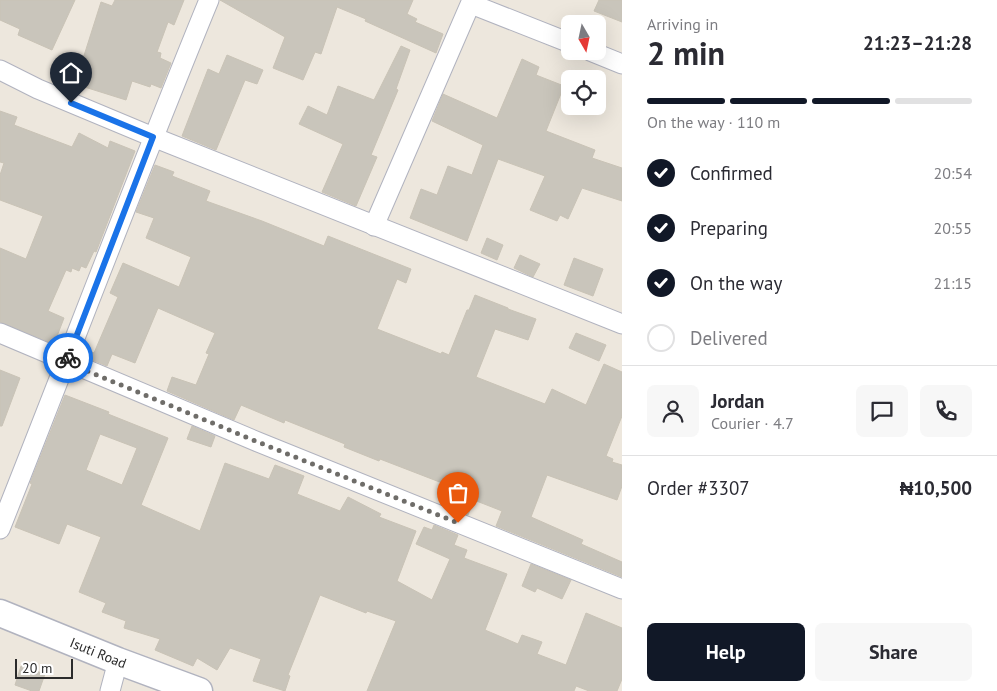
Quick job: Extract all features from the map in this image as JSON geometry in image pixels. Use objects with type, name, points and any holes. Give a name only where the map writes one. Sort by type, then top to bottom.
[{"type":"street","points":[[0,529],[67,362],[153,137],[209,0]]},
{"type":"street","points":[[374,226],[472,2],[561,39]]},
{"type":"street","points":[[606,58],[622,64]]},
{"type":"street","points":[[0,70],[38,89],[153,137],[622,324]]},
{"type":"street","points":[[0,334],[258,442],[622,589]]},
{"type":"street","name":"Isuti Road","points":[[0,613],[198,691]]},
{"type":"street","points":[[110,691],[118,661]]},
{"type":"building","points":[[0,0],[75,0],[52,50],[18,35],[20,29],[0,20]]},
{"type":"building","points":[[115,0],[184,0],[174,25],[168,22],[157,52],[161,53],[160,58],[171,63],[161,88],[151,84],[150,87],[132,81],[126,100],[75,84],[101,2],[112,6]]},
{"type":"building","points":[[220,0],[413,0],[407,14],[417,19],[415,22],[443,34],[436,53],[337,7],[321,54],[315,52],[303,80],[273,68],[285,37]]},
{"type":"building","points":[[599,0],[622,0],[622,22],[606,15],[594,11]]},
{"type":"building","points":[[401,46],[410,50],[396,89],[398,90],[371,155],[377,157],[356,206],[322,192],[343,144],[299,124],[308,106],[327,115],[338,86],[374,100]]},
{"type":"building","points":[[227,55],[263,70],[257,84],[245,80],[216,150],[182,136],[208,69],[219,74]]},
{"type":"building","points":[[522,59],[539,67],[536,75],[561,85],[561,94],[546,131],[595,150],[592,158],[622,168],[622,201],[582,188],[568,219],[560,215],[557,221],[530,210],[545,176],[498,159],[467,241],[410,218],[421,189],[437,195],[448,166],[472,175],[483,145],[432,121],[443,94],[497,118]]},
{"type":"building","points":[[0,111],[17,117],[14,125],[72,147],[79,133],[108,148],[110,141],[135,151],[96,252],[94,251],[86,268],[81,266],[79,271],[72,268],[71,272],[66,270],[48,311],[64,318],[54,344],[0,322],[0,248],[26,259],[43,216],[0,200],[0,175],[4,163],[0,162]]},
{"type":"building","points":[[155,165],[174,172],[172,176],[210,191],[206,201],[324,246],[328,236],[411,269],[406,283],[397,279],[377,329],[441,354],[442,352],[449,355],[475,295],[536,319],[528,340],[495,329],[476,377],[545,404],[552,389],[586,405],[604,364],[622,372],[622,416],[606,456],[613,459],[612,462],[622,465],[622,486],[617,500],[547,475],[531,517],[583,540],[581,544],[622,562],[622,577],[496,526],[502,511],[474,500],[468,515],[443,504],[450,486],[380,459],[379,461],[344,447],[345,444],[285,420],[284,423],[241,405],[234,420],[167,391],[172,377],[196,385],[209,354],[206,353],[215,333],[158,308],[135,363],[112,354],[107,366],[80,355],[83,348],[94,353],[118,297],[110,293],[123,263],[179,287],[191,257],[146,238],[154,218],[136,212]]},
{"type":"building","points":[[487,238],[503,245],[497,260],[481,253]]},
{"type":"building","points":[[520,255],[540,264],[533,277],[514,268]]},
{"type":"building","points":[[574,258],[603,269],[593,296],[564,285]]},
{"type":"building","points":[[576,333],[606,345],[599,361],[569,348]]},
{"type":"building","points":[[0,370],[20,378],[2,426],[0,426]]},
{"type":"building","points":[[65,395],[168,438],[141,505],[200,531],[225,463],[269,479],[275,465],[304,476],[297,494],[340,511],[348,497],[381,514],[379,517],[416,531],[397,581],[432,600],[450,559],[416,544],[424,527],[432,530],[434,525],[458,535],[454,545],[467,550],[464,558],[507,574],[485,630],[518,644],[522,635],[542,642],[537,654],[566,665],[586,613],[622,628],[622,679],[617,691],[589,691],[576,686],[574,691],[367,691],[396,621],[367,611],[366,613],[320,595],[288,675],[290,676],[285,691],[253,681],[261,659],[230,648],[217,670],[197,658],[193,666],[155,650],[160,639],[124,628],[126,621],[102,612],[106,603],[79,592],[101,537],[67,524],[59,544],[15,527],[32,484],[30,483]],"holes":[[[100,434],[137,448],[122,485],[86,470]]]},
{"type":"building","points":[[192,426],[215,436],[211,447],[187,439]]},
{"type":"building","points":[[531,564],[571,580],[562,599],[537,588],[535,592],[522,586]]},
{"type":"building","points":[[21,666],[45,674],[39,691],[32,691],[15,685]]},
{"type":"way so far","points":[[68,358],[67,362],[80,368],[458,523]]},
{"type":"route","points":[[68,358],[153,137],[71,103]]}]
